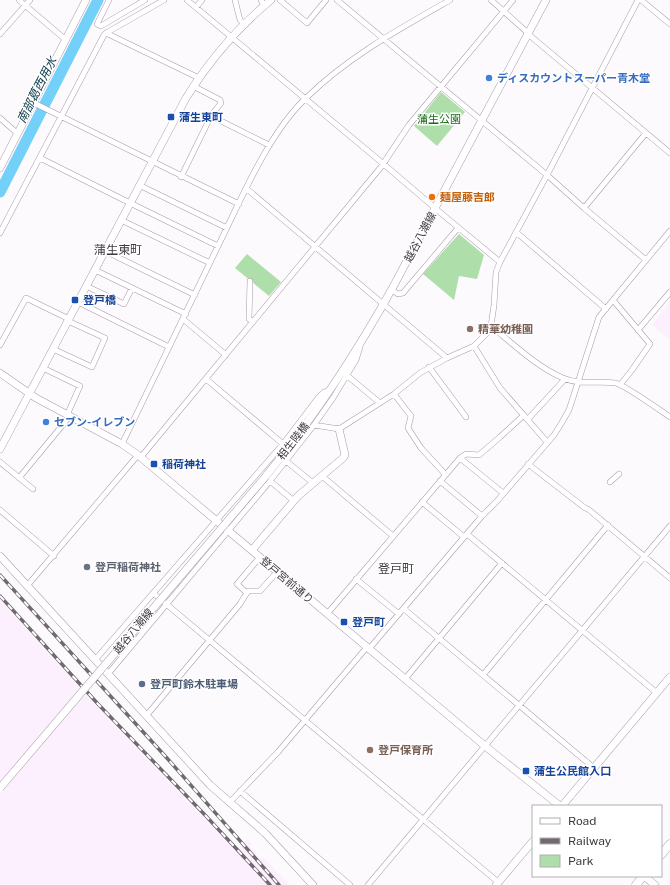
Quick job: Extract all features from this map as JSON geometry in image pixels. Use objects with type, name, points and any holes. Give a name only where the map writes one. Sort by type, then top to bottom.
[{"type":"main road","points":[[662,854],[670,844]]},
{"type":"main road","points":[[636,885],[643,877]]},
{"type":"street","points":[[19,0],[66,40]]},
{"type":"street","points":[[0,34],[30,0]]},
{"type":"street","points":[[0,168],[36,104],[46,76],[86,0]]},
{"type":"street","points":[[109,0],[97,24],[101,26],[145,0]]},
{"type":"street","points":[[0,233],[106,33],[164,0]]},
{"type":"street","points":[[188,0],[384,164],[435,209],[500,262]]},
{"type":"street","points":[[196,7],[202,0]]},
{"type":"street","points":[[235,0],[240,20],[244,24]]},
{"type":"street","points":[[0,449],[177,112],[193,86],[231,37],[263,3],[271,0]]},
{"type":"street","points":[[280,0],[307,23],[326,0]]},
{"type":"street","points":[[337,0],[547,175],[646,260]]},
{"type":"street","points":[[122,444],[246,189],[269,145],[305,99],[342,66],[383,38],[450,0]]},
{"type":"street","points":[[491,0],[670,153]]},
{"type":"street","points":[[28,586],[206,379],[316,247],[384,164],[409,125],[513,0]]},
{"type":"street","name":"越谷八潮線","points":[[319,406],[345,374],[392,290],[546,0]]},
{"type":"street","points":[[314,425],[339,429],[394,394],[429,367],[474,346],[489,331],[494,305],[496,272],[500,262],[638,0]]},
{"type":"street","points":[[641,0],[670,24]]},
{"type":"street","points":[[106,33],[199,78]]},
{"type":"street","points":[[181,177],[211,116],[221,103],[220,100],[193,86]]},
{"type":"street","points":[[36,104],[181,177],[239,204]]},
{"type":"street","points":[[211,116],[269,145]]},
{"type":"street","points":[[0,118],[18,134]]},
{"type":"street","points":[[584,208],[646,133]]},
{"type":"street","points":[[40,158],[218,246]]},
{"type":"street","points":[[139,185],[227,228]]},
{"type":"street","points":[[246,189],[447,358]]},
{"type":"street","points":[[121,220],[210,263]]},
{"type":"street","points":[[392,290],[398,294],[403,293],[458,228]]},
{"type":"street","points":[[229,803],[306,721],[368,648],[404,609],[482,516],[497,501],[561,424],[578,383],[599,317],[670,231]]},
{"type":"street","points":[[516,232],[606,309]]},
{"type":"street","points":[[105,251],[194,295]]},
{"type":"street","points":[[95,270],[132,288],[184,317],[226,355]]},
{"type":"street","points":[[250,281],[249,319],[253,322]]},
{"type":"street","points":[[86,286],[124,304],[132,288]]},
{"type":"street","points":[[638,330],[670,292]]},
{"type":"street","points":[[0,345],[26,298],[105,338],[92,367],[53,349]]},
{"type":"street","points":[[613,300],[650,344],[620,385]]},
{"type":"street","points":[[78,302],[169,347]]},
{"type":"street","points":[[491,326],[529,357],[564,379],[578,383],[617,383],[670,417]]},
{"type":"street","points":[[474,346],[500,388],[547,442]]},
{"type":"street","points":[[429,367],[466,417]]},
{"type":"street","points":[[19,478],[68,416],[80,386],[43,368]]},
{"type":"street","name":"登戸宮前通り","points":[[0,373],[29,395],[122,444],[140,456],[485,746],[560,805]]},
{"type":"street","points":[[108,674],[228,531],[268,478],[286,461],[314,425],[345,374],[380,403]]},
{"type":"street","points":[[206,379],[283,444]]},
{"type":"street","points":[[327,614],[460,458],[466,454],[479,455],[497,438],[526,417],[564,379]]},
{"type":"street","points":[[96,660],[283,444],[318,398],[324,392],[330,391]]},
{"type":"street","points":[[394,394],[411,416],[408,428],[421,448],[445,474]]},
{"type":"street","name":"相生陸橋","points":[[268,478],[319,406]]},
{"type":"street","points":[[252,550],[294,501],[345,456],[339,429]]},
{"type":"street","points":[[460,458],[503,493]]},
{"type":"street","points":[[286,461],[313,483]]},
{"type":"street","points":[[0,462],[33,489]]},
{"type":"street","points":[[528,464],[585,508],[588,508],[670,578]]},
{"type":"street","points":[[610,482],[619,474]]},
{"type":"street","points":[[322,476],[393,536]]},
{"type":"street","points":[[268,478],[294,501]]},
{"type":"street","name":"越谷八潮線","points":[[0,788],[268,478]]},
{"type":"street","points":[[440,481],[482,516]]},
{"type":"street","points":[[422,502],[502,563],[657,693]]},
{"type":"street","points":[[0,510],[54,556]]},
{"type":"street","points":[[483,675],[608,525]]},
{"type":"street","points":[[368,885],[670,526]]},
{"type":"street","points":[[0,556],[210,786],[265,833],[313,885]]},
{"type":"street","points":[[247,593],[238,584],[260,557]]},
{"type":"street","points":[[405,679],[502,563]]},
{"type":"street","points":[[146,716],[240,604],[248,591],[260,591],[277,572]]},
{"type":"street","points":[[356,579],[399,614]]},
{"type":"street","points":[[154,593],[424,819],[497,884],[532,842]]},
{"type":"street","points":[[404,609],[594,768]]},
{"type":"street","points":[[562,805],[670,678]]},
{"type":"street","points":[[240,791],[350,885]]},
{"type":"street","points":[[645,877],[655,885]]},
{"type":"shaded area","points":[[670,302],[670,340],[652,325]]},
{"type":"shaded area","points":[[0,600],[97,707],[235,851],[248,839],[252,844],[250,847],[261,859],[263,857],[290,885],[0,885]]},
{"type":"green space","name":"蒲生公園","points":[[441,92],[465,112],[437,146],[414,126]]},
{"type":"green space","points":[[459,234],[484,255],[477,279],[459,276],[454,300],[423,274]]},
{"type":"green space","points":[[247,254],[281,282],[269,296],[235,268]]},
{"type":"waterway","name":"南部葛西用水","points":[[0,192],[98,0]]},
{"type":"railway","points":[[0,575],[166,757],[279,885]]},
{"type":"railway","points":[[0,596],[98,704],[270,885]]},
{"type":"place","name":"ディスカウントスーパー青木堂","points":[[489,78]]},
{"type":"place","name":"蒲生東町","points":[[171,117]]},
{"type":"place","name":"麺屋藤吉郎","points":[[432,197]]},
{"type":"place","name":"登戸橋","points":[[75,300]]},
{"type":"place","name":"精華幼稚園","points":[[470,329]]},
{"type":"place","name":"セブン-イレブン","points":[[46,422]]},
{"type":"place","name":"稲荷神社","points":[[154,464]]},
{"type":"place","name":"登戸稲荷神社","points":[[87,567]]},
{"type":"place","name":"登戸町","points":[[344,622]]},
{"type":"place","name":"登戸町鈴木駐車場","points":[[142,684]]},
{"type":"place","name":"登戸保育所","points":[[370,750]]},
{"type":"place","name":"蒲生公民館入口","points":[[526,771]]},
{"type":"district","name":"蒲生東町","points":[[118,250]]},
{"type":"district","name":"登戸町","points":[[396,569]]}]
